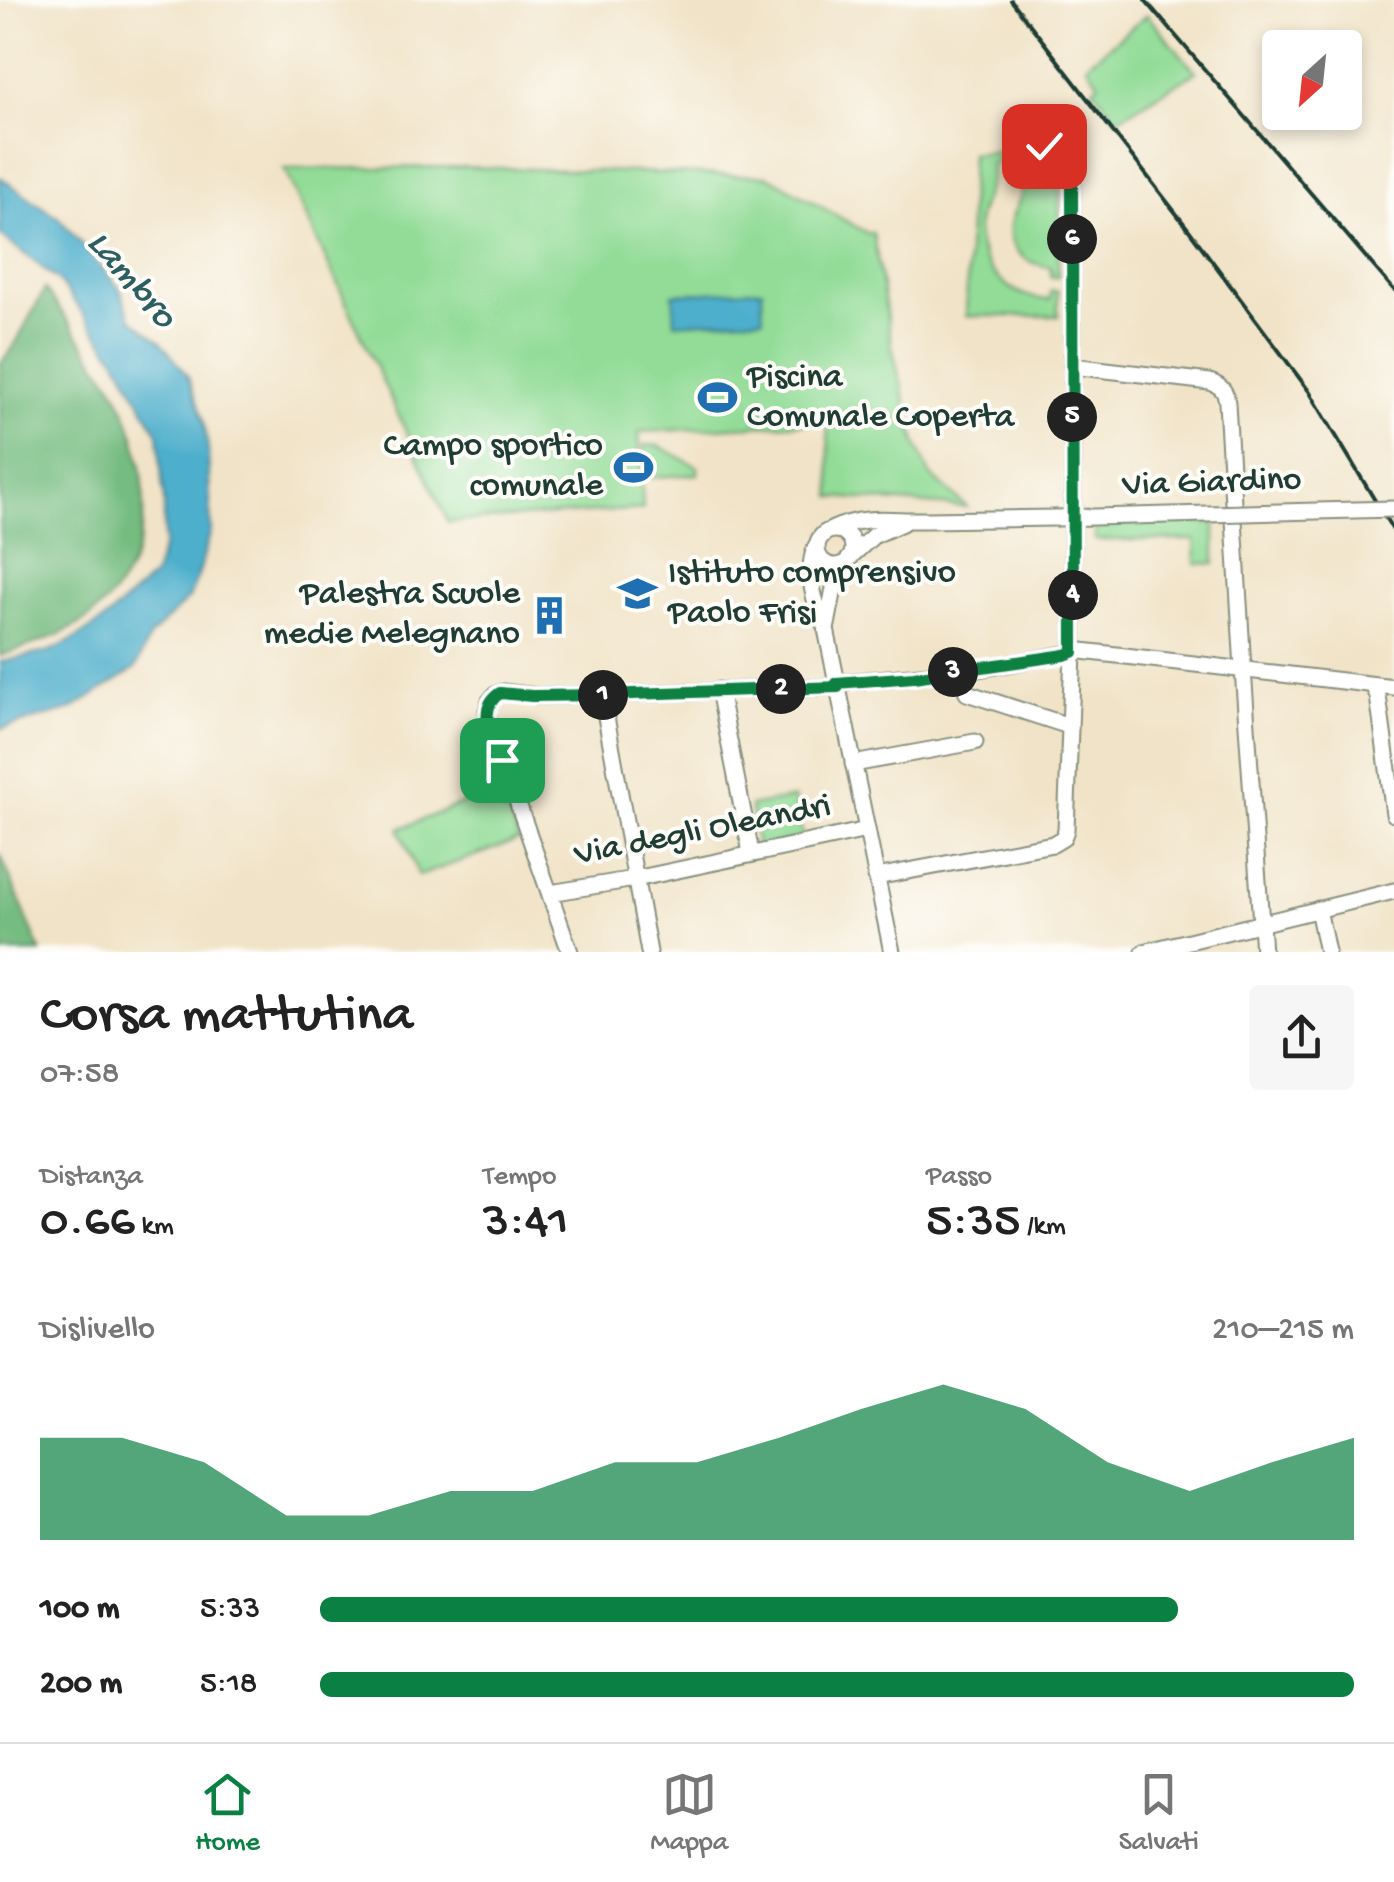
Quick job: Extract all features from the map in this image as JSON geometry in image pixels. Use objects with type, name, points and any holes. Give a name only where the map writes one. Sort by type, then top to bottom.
[{"type":"street","points":[[876,877],[1053,844],[1062,838],[1066,826],[1073,652],[1072,178]]},
{"type":"street","points":[[1072,366],[1210,382],[1224,392],[1263,952]]},
{"type":"street","name":"Via Giardino","points":[[816,546],[833,530],[864,518],[1056,518],[1394,509]]},
{"type":"street","name":"Via Giardino","points":[[849,558],[878,533],[911,520]]},
{"type":"street","points":[[826,629],[835,583],[852,551],[851,540],[843,532],[833,530]]},
{"type":"street","points":[[816,546],[828,564],[840,564],[849,558]]},
{"type":"street","points":[[816,546],[810,570],[826,629],[892,952]]},
{"type":"street","points":[[570,952],[488,718],[490,701],[503,692],[532,696],[602,695],[837,685],[973,670],[1082,651],[1394,687]]},
{"type":"street","points":[[1372,685],[1378,696],[1394,814]]},
{"type":"street","points":[[718,690],[750,853]]},
{"type":"street","points":[[968,693],[1069,726]]},
{"type":"street","points":[[602,695],[649,952]]},
{"type":"street","points":[[853,764],[975,742]]},
{"type":"street","name":"Via degli Oleandri","points":[[550,893],[867,830]]},
{"type":"street","points":[[1144,952],[1394,891]]},
{"type":"street","points":[[1318,910],[1327,952]]},
{"type":"green space","points":[[1147,15],[1196,72],[1117,119],[1093,88],[1099,83],[1086,65]]},
{"type":"green space","points":[[1029,148],[1033,164],[1060,185],[1058,277],[1051,277],[1051,267],[1021,255],[1012,243],[1011,223],[1023,186],[1020,156],[991,164],[990,182],[978,216],[978,240],[989,266],[1009,286],[1050,300],[1051,291],[1058,291],[1058,316],[966,316],[971,154]]},
{"type":"green space","points":[[464,167],[768,176],[873,233],[892,347],[916,443],[930,475],[967,507],[832,497],[827,422],[639,432],[643,509],[448,522],[284,169]]},
{"type":"green space","points":[[45,289],[119,397],[138,452],[144,509],[132,564],[97,611],[64,632],[0,656],[0,364]]},
{"type":"green space","points":[[644,445],[659,446],[698,467],[698,474],[645,478]]},
{"type":"green space","points":[[1215,522],[1215,564],[1196,563],[1195,540],[1095,540],[1095,524]]},
{"type":"green space","points":[[501,788],[519,840],[419,876],[399,829]]},
{"type":"green space","points":[[794,798],[803,838],[757,848],[750,806]]},
{"type":"green space","points":[[0,854],[41,952],[0,952]]},
{"type":"water","points":[[0,177],[60,219],[120,289],[131,318],[161,342],[188,376],[204,421],[211,530],[189,598],[150,636],[135,669],[72,709],[0,729],[0,662],[50,651],[78,637],[106,619],[154,575],[164,543],[164,503],[158,434],[117,360],[58,280],[0,235]]},
{"type":"water","points":[[762,289],[763,318],[675,323],[673,294]]},
{"type":"railway","points":[[1011,0],[1309,391],[1394,532]]},
{"type":"railway","points":[[1145,0],[1394,290]]},
{"type":"place","name":"Piscina Comunale Coperta","points":[[717,398]]},
{"type":"place","name":"Campo sportico comunale","points":[[633,467]]},
{"type":"place","name":"Istituto comprensivo Paolo Frisi","points":[[638,594]]},
{"type":"place","name":"Palestra Scuole medie Melegnano","points":[[550,615]]},
{"type":"route","points":[[502,760],[486,710],[500,693],[602,695],[838,687],[836,683],[973,670],[1073,652],[1072,178],[1045,157],[1044,146]]},
{"type":"water label","name":"Lambro","points":[[130,281]]}]
